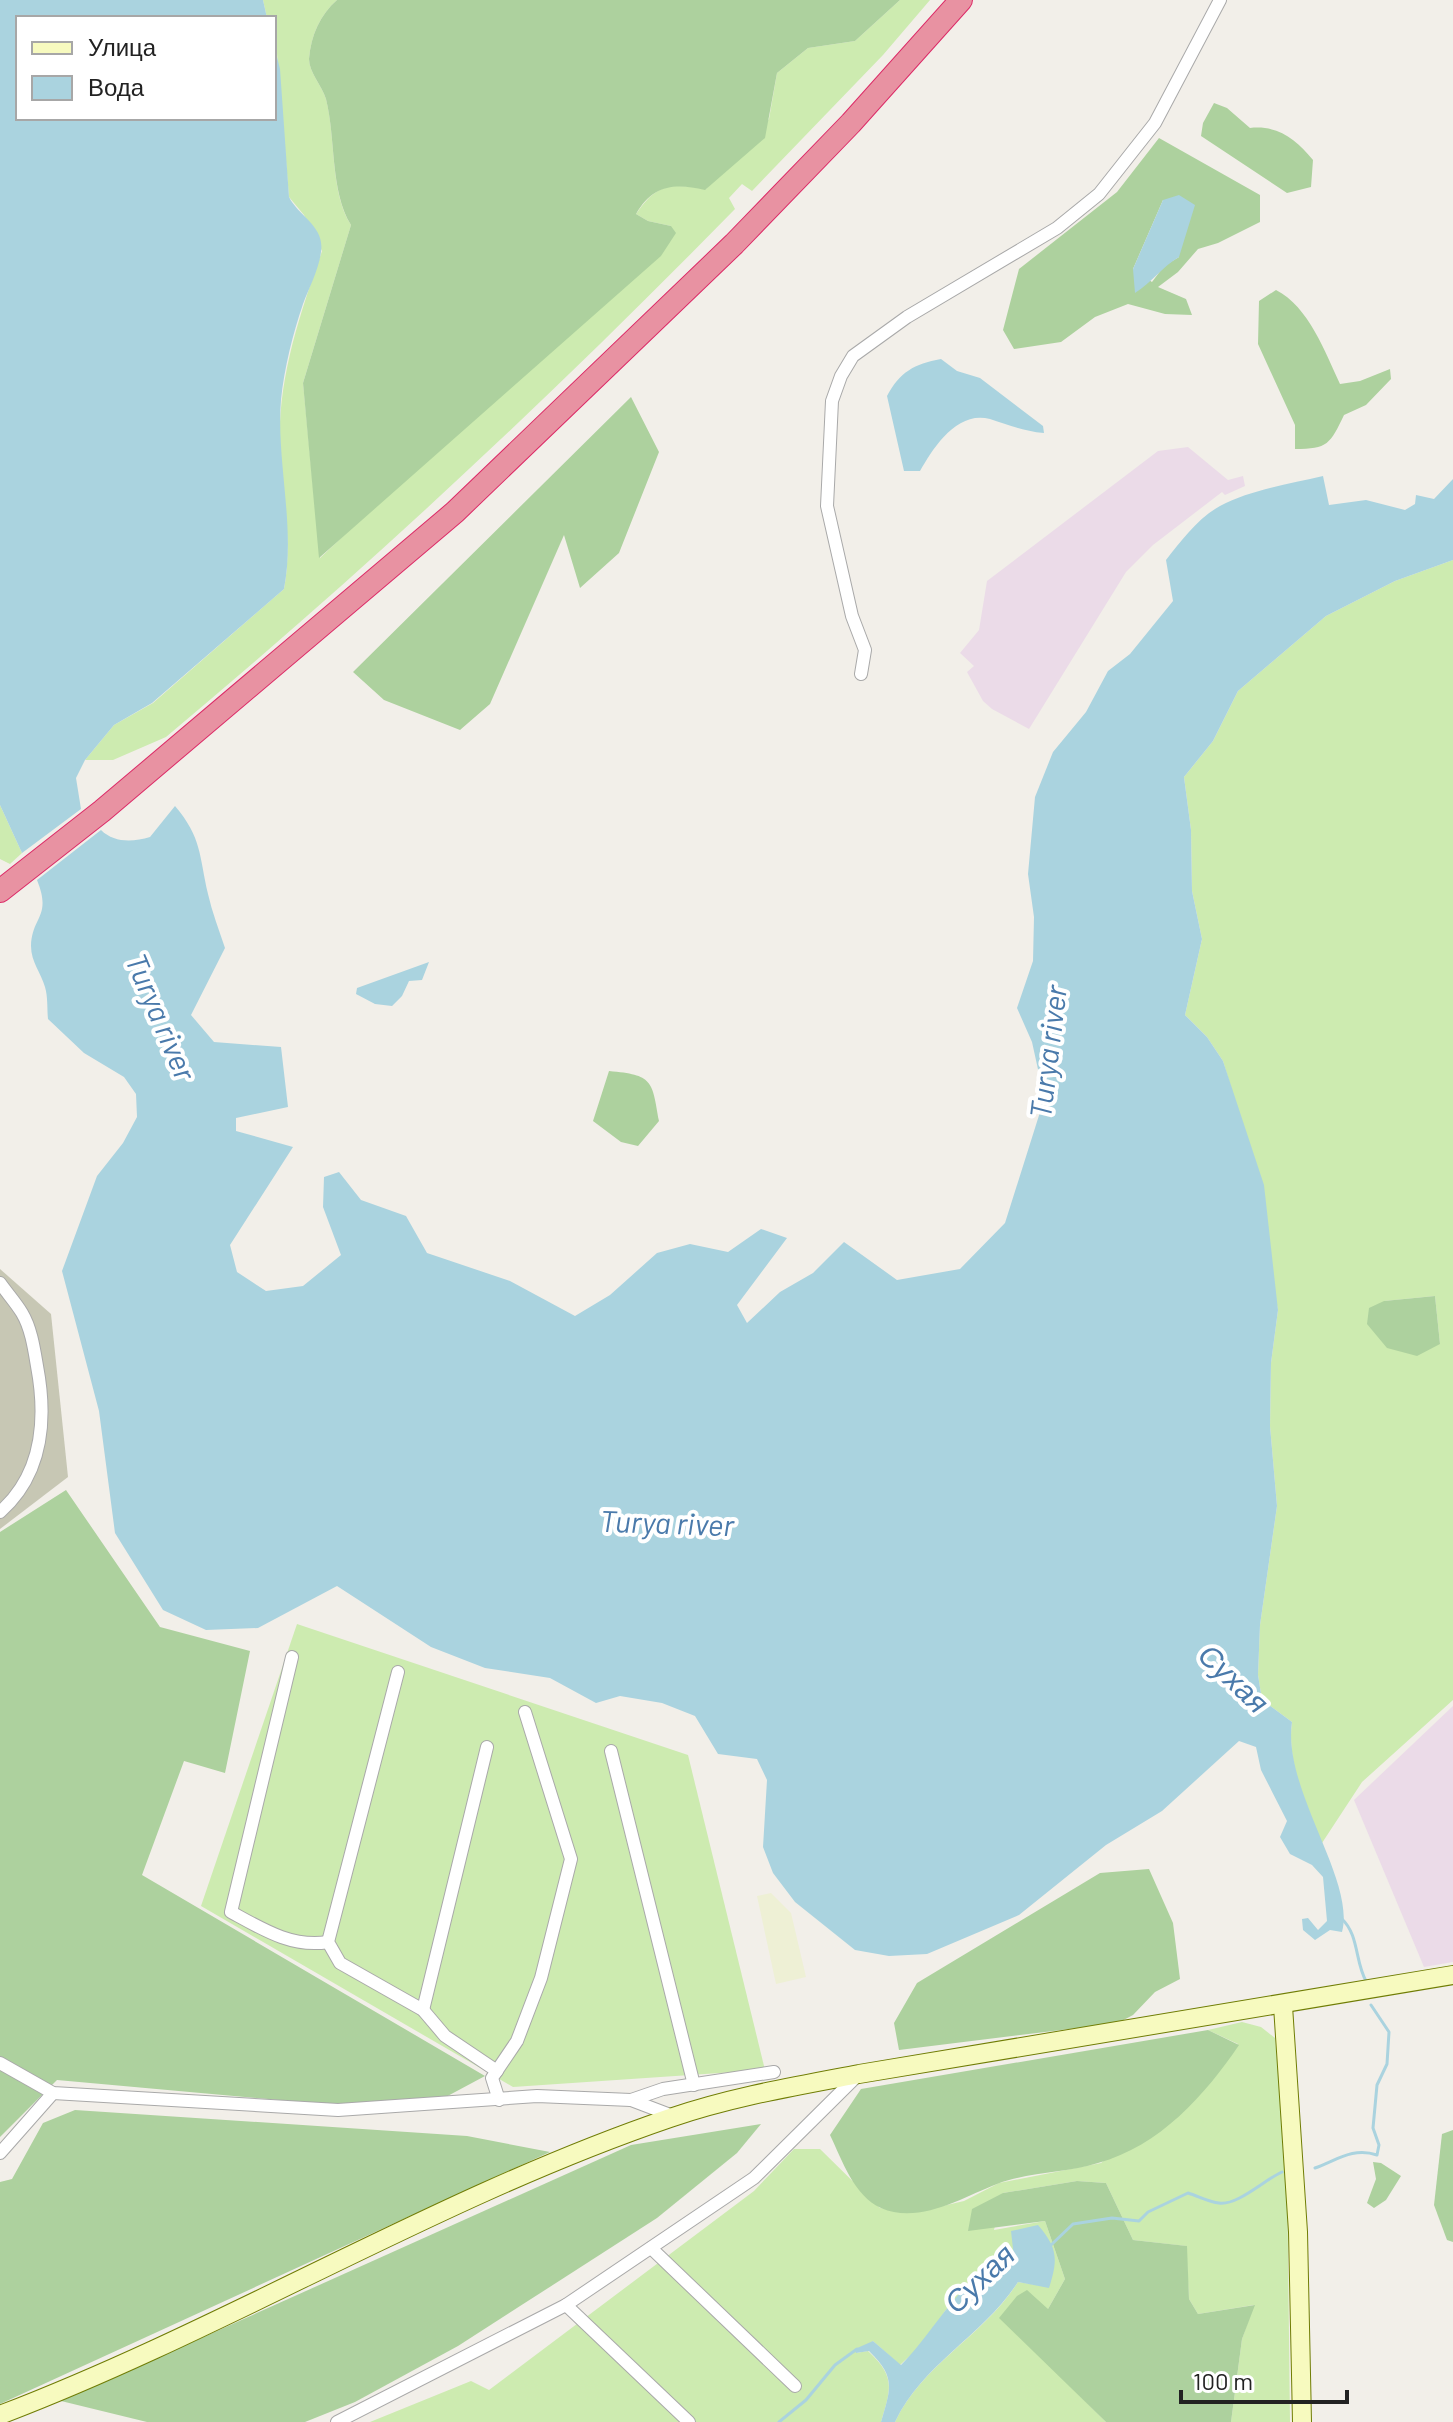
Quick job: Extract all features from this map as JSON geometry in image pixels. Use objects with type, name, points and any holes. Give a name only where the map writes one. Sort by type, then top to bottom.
[{"type":"highway","points":[[6,886],[102,811],[455,512],[734,244],[851,123],[961,0]]},
{"type":"main road","points":[[0,2415],[222,2317],[566,2156],[673,2116],[763,2093],[859,2074],[1054,2044],[1214,2013],[1283,2006],[1453,1975]]},
{"type":"main road","points":[[1283,2006],[1298,2232],[1302,2422]]},
{"type":"street","points":[[861,674],[865,650],[852,616],[827,506],[832,401],[841,376],[853,356],[907,317],[1057,228],[1099,194],[1160,114],[1220,0]]},
{"type":"street","points":[[0,1283],[23,1315],[33,1344],[44,1406],[35,1462],[19,1495],[0,1512]]},
{"type":"street","points":[[292,1657],[231,1912],[273,1934],[307,1946],[328,1942]]},
{"type":"street","points":[[398,1672],[328,1942],[340,1963],[423,2010],[445,2036],[497,2071]]},
{"type":"street","points":[[499,2100],[492,2078],[517,2041],[541,1978],[571,1859],[525,1712]]},
{"type":"street","points":[[423,2010],[487,1747]]},
{"type":"street","points":[[611,1751],[694,2085]]},
{"type":"street","points":[[0,2063],[53,2093],[338,2110],[537,2096],[631,2100],[673,2116]]},
{"type":"street","points":[[631,2100],[663,2089],[774,2072]]},
{"type":"street","points":[[337,2422],[566,2305],[754,2178],[859,2074]]},
{"type":"street","points":[[0,2153],[53,2093]]},
{"type":"street","points":[[651,2248],[795,2386]]},
{"type":"street","points":[[566,2305],[689,2422]]},
{"type":"shaded area","points":[[1188,447],[1228,480],[1243,476],[1245,486],[1225,495],[1222,492],[1153,545],[1126,572],[1029,729],[992,709],[983,701],[967,672],[974,666],[960,653],[979,630],[987,581],[1158,451]]},
{"type":"shaded area","points":[[0,1269],[51,1314],[68,1477],[0,1529]]},
{"type":"shaded area","points":[[1453,1706],[1453,1962],[1424,1967],[1354,1800]]},
{"type":"shaded area","points":[[771,1893],[791,1913],[806,1977],[776,1984],[757,1896]]},
{"type":"green space","points":[[263,0],[337,0],[317,26],[309,59],[326,99],[336,181],[344,212],[351,225],[303,383],[320,558],[671,226],[648,221],[636,214],[651,196],[674,186],[706,189],[769,119],[777,73],[808,48],[855,41],[900,0],[930,0],[883,55],[752,191],[742,184],[729,198],[735,209],[666,278],[528,414],[314,610],[166,737],[113,760],[85,760],[114,725],[153,703],[284,589],[287,554],[280,448],[282,397],[298,323],[322,251],[304,215],[289,197],[276,16],[267,16]]},
{"type":"green space","points":[[337,0],[900,0],[855,41],[808,48],[777,73],[765,138],[705,190],[665,188],[650,197],[636,214],[648,221],[671,226],[676,233],[661,256],[319,558],[303,383],[351,225],[336,181],[326,99],[309,59],[317,26]]},
{"type":"green space","points":[[1214,103],[1227,108],[1250,128],[1278,131],[1300,146],[1313,160],[1311,187],[1287,193],[1201,136],[1203,123]]},
{"type":"green space","points":[[1159,138],[1260,195],[1260,222],[1218,243],[1198,249],[1178,272],[1158,287],[1186,299],[1192,315],[1165,314],[1128,304],[1095,317],[1061,342],[1014,349],[1003,330],[1019,269],[1117,192]],"holes":[[[1163,200],[1179,257],[1164,266],[1152,282],[1133,269]]]},
{"type":"green space","points":[[1276,290],[1298,307],[1307,319],[1340,384],[1360,381],[1390,369],[1391,379],[1366,405],[1344,415],[1331,439],[1315,448],[1295,449],[1295,425],[1258,344],[1259,301]]},
{"type":"green space","points":[[631,397],[659,452],[619,553],[580,588],[564,535],[490,704],[460,730],[384,700],[353,672]]},
{"type":"green space","points":[[1453,560],[1453,1700],[1362,1782],[1322,1843],[1295,1769],[1292,1722],[1262,1700],[1258,1675],[1260,1625],[1277,1506],[1270,1426],[1271,1363],[1278,1310],[1236,1104],[1223,1061],[1207,1037],[1185,1015],[1202,939],[1192,891],[1191,830],[1184,777],[1213,741],[1238,691],[1326,616],[1395,581]],"holes":[[[1435,1296],[1440,1344],[1384,1301]]]},
{"type":"green space","points":[[0,805],[22,853],[10,864],[0,859]]},
{"type":"green space","points":[[609,1071],[642,1078],[652,1088],[659,1121],[638,1146],[621,1142],[593,1121]]},
{"type":"green space","points":[[1435,1296],[1440,1344],[1417,1356],[1387,1348],[1367,1324],[1369,1308],[1384,1301]]},
{"type":"green space","points":[[66,1490],[160,1627],[250,1651],[225,1773],[184,1761],[142,1875],[485,2076],[442,2099],[324,2104],[57,2080],[0,2137],[0,1532]]},
{"type":"green space","points":[[297,1624],[688,1755],[765,2070],[513,2087],[201,1906]]},
{"type":"green space","points":[[1149,1869],[1173,1923],[1180,1979],[1155,1992],[1133,2015],[1118,2023],[899,2050],[894,2023],[917,1983],[1100,1873]]},
{"type":"green space","points":[[1242,2022],[1261,2027],[1275,2038],[1287,2167],[1290,2422],[1231,2422],[1242,2339],[1254,2305],[1198,2314],[1189,2299],[1186,2246],[1133,2240],[1106,2183],[1077,2181],[1003,2193],[994,2230],[1045,2221],[1065,2279],[1048,2309],[1066,2382],[1106,2422],[895,2422],[921,2383],[988,2318],[1018,2282],[1049,2287],[1014,2258],[979,2274],[945,2311],[926,2341],[900,2365],[873,2341],[856,2353],[868,2351],[887,2376],[889,2391],[881,2422],[370,2422],[471,2381],[489,2390],[754,2191],[794,2149],[820,2149],[880,2208],[921,2211],[964,2201],[999,2183],[1101,2163],[1238,2044],[1208,2030]]},
{"type":"green space","points":[[1208,2030],[1239,2045],[1196,2100],[1161,2131],[1120,2155],[1098,2163],[1009,2180],[940,2207],[910,2213],[881,2208],[856,2186],[830,2135],[861,2089]]},
{"type":"green space","points":[[75,2110],[467,2136],[550,2152],[0,2404],[0,2182],[12,2179],[43,2123]]},
{"type":"green space","points":[[761,2124],[737,2153],[657,2218],[458,2346],[355,2402],[305,2422],[147,2422],[61,2401],[631,2145]]},
{"type":"green space","points":[[1453,2130],[1453,2242],[1447,2240],[1434,2205],[1442,2134]]},
{"type":"green space","points":[[1373,2162],[1381,2163],[1401,2176],[1386,2200],[1374,2208],[1367,2203],[1376,2179]]},
{"type":"green space","points":[[1077,2181],[1106,2183],[1133,2240],[1187,2246],[1189,2299],[1198,2314],[1255,2305],[1242,2339],[1231,2422],[1106,2422],[999,2318],[1017,2296],[1027,2290],[1048,2309],[1065,2279],[1045,2221],[968,2231],[972,2209],[1003,2193]]},
{"type":"water","points":[[0,0],[263,0],[267,16],[16,16],[16,120],[276,120],[276,53],[280,69],[289,197],[315,228],[321,252],[292,339],[281,400],[288,542],[284,589],[152,703],[114,725],[85,760],[76,778],[81,809],[22,853],[0,805]]},
{"type":"water","points":[[1179,195],[1195,205],[1179,257],[1135,293],[1133,269],[1163,200]]},
{"type":"water","points":[[941,359],[957,371],[980,378],[1043,426],[1044,433],[990,419],[967,420],[939,442],[920,471],[904,471],[887,396],[909,370]]},
{"type":"water","name":"Turya river","points":[[1323,476],[1329,505],[1366,500],[1405,510],[1415,504],[1416,495],[1434,499],[1453,479],[1453,560],[1395,581],[1326,616],[1238,691],[1213,741],[1184,777],[1191,830],[1192,891],[1202,939],[1185,1015],[1207,1037],[1223,1061],[1264,1185],[1278,1310],[1271,1363],[1270,1426],[1277,1506],[1260,1625],[1258,1675],[1262,1700],[1292,1722],[1292,1748],[1298,1776],[1339,1887],[1342,1932],[1330,1930],[1315,1940],[1303,1930],[1302,1919],[1308,1918],[1318,1930],[1327,1921],[1323,1877],[1312,1865],[1290,1854],[1280,1837],[1287,1821],[1261,1770],[1256,1747],[1239,1741],[1162,1811],[1106,1845],[1019,1915],[927,1954],[889,1956],[855,1950],[795,1902],[773,1873],[763,1847],[767,1780],[757,1759],[718,1754],[695,1716],[662,1703],[620,1696],[596,1703],[550,1678],[485,1668],[431,1647],[337,1586],[258,1628],[206,1630],[163,1610],[115,1533],[99,1411],[62,1271],[97,1176],[123,1143],[137,1117],[136,1094],[124,1077],[84,1053],[48,1019],[46,991],[31,952],[32,936],[43,902],[37,880],[101,830],[112,837],[137,840],[150,837],[175,806],[184,817],[198,847],[225,948],[191,1015],[214,1042],[281,1047],[288,1107],[236,1118],[236,1131],[293,1147],[230,1245],[237,1272],[266,1291],[303,1286],[341,1255],[323,1207],[324,1177],[339,1172],[361,1200],[406,1216],[427,1253],[510,1281],[575,1316],[610,1295],[657,1253],[690,1244],[728,1252],[761,1229],[787,1238],[737,1305],[747,1323],[780,1292],[813,1273],[844,1242],[897,1280],[960,1269],[1005,1223],[1041,1109],[1041,1083],[1032,1042],[1017,1008],[1033,961],[1034,917],[1028,874],[1035,797],[1053,752],[1086,712],[1108,671],[1130,654],[1173,601],[1166,560],[1197,523],[1220,506],[1244,496]]},
{"type":"water","points":[[429,962],[422,980],[409,981],[402,996],[392,1006],[375,1004],[356,994],[357,988]]},
{"type":"water","points":[[1038,2225],[1053,2248],[1055,2262],[1049,2288],[1018,2282],[988,2318],[921,2383],[895,2422],[881,2422],[889,2391],[887,2376],[869,2351],[856,2353],[855,2349],[873,2341],[901,2365],[966,2287],[981,2273],[1014,2258],[1011,2231]]},
{"type":"waterway","name":"Сухая","points":[[1342,1919],[1351,1933],[1366,1981]]},
{"type":"waterway","name":"Сухая","points":[[1315,2168],[1353,2153],[1377,2155],[1379,2145],[1373,2128],[1377,2085],[1387,2064],[1389,2032],[1371,2005]]},
{"type":"waterway","name":"Сухая","points":[[1051,2245],[1073,2224],[1112,2218],[1139,2221],[1148,2212],[1188,2193],[1226,2203],[1242,2197],[1282,2172]]},
{"type":"waterway","name":"Сухая","points":[[779,2422],[806,2400],[835,2365],[857,2349]]}]
